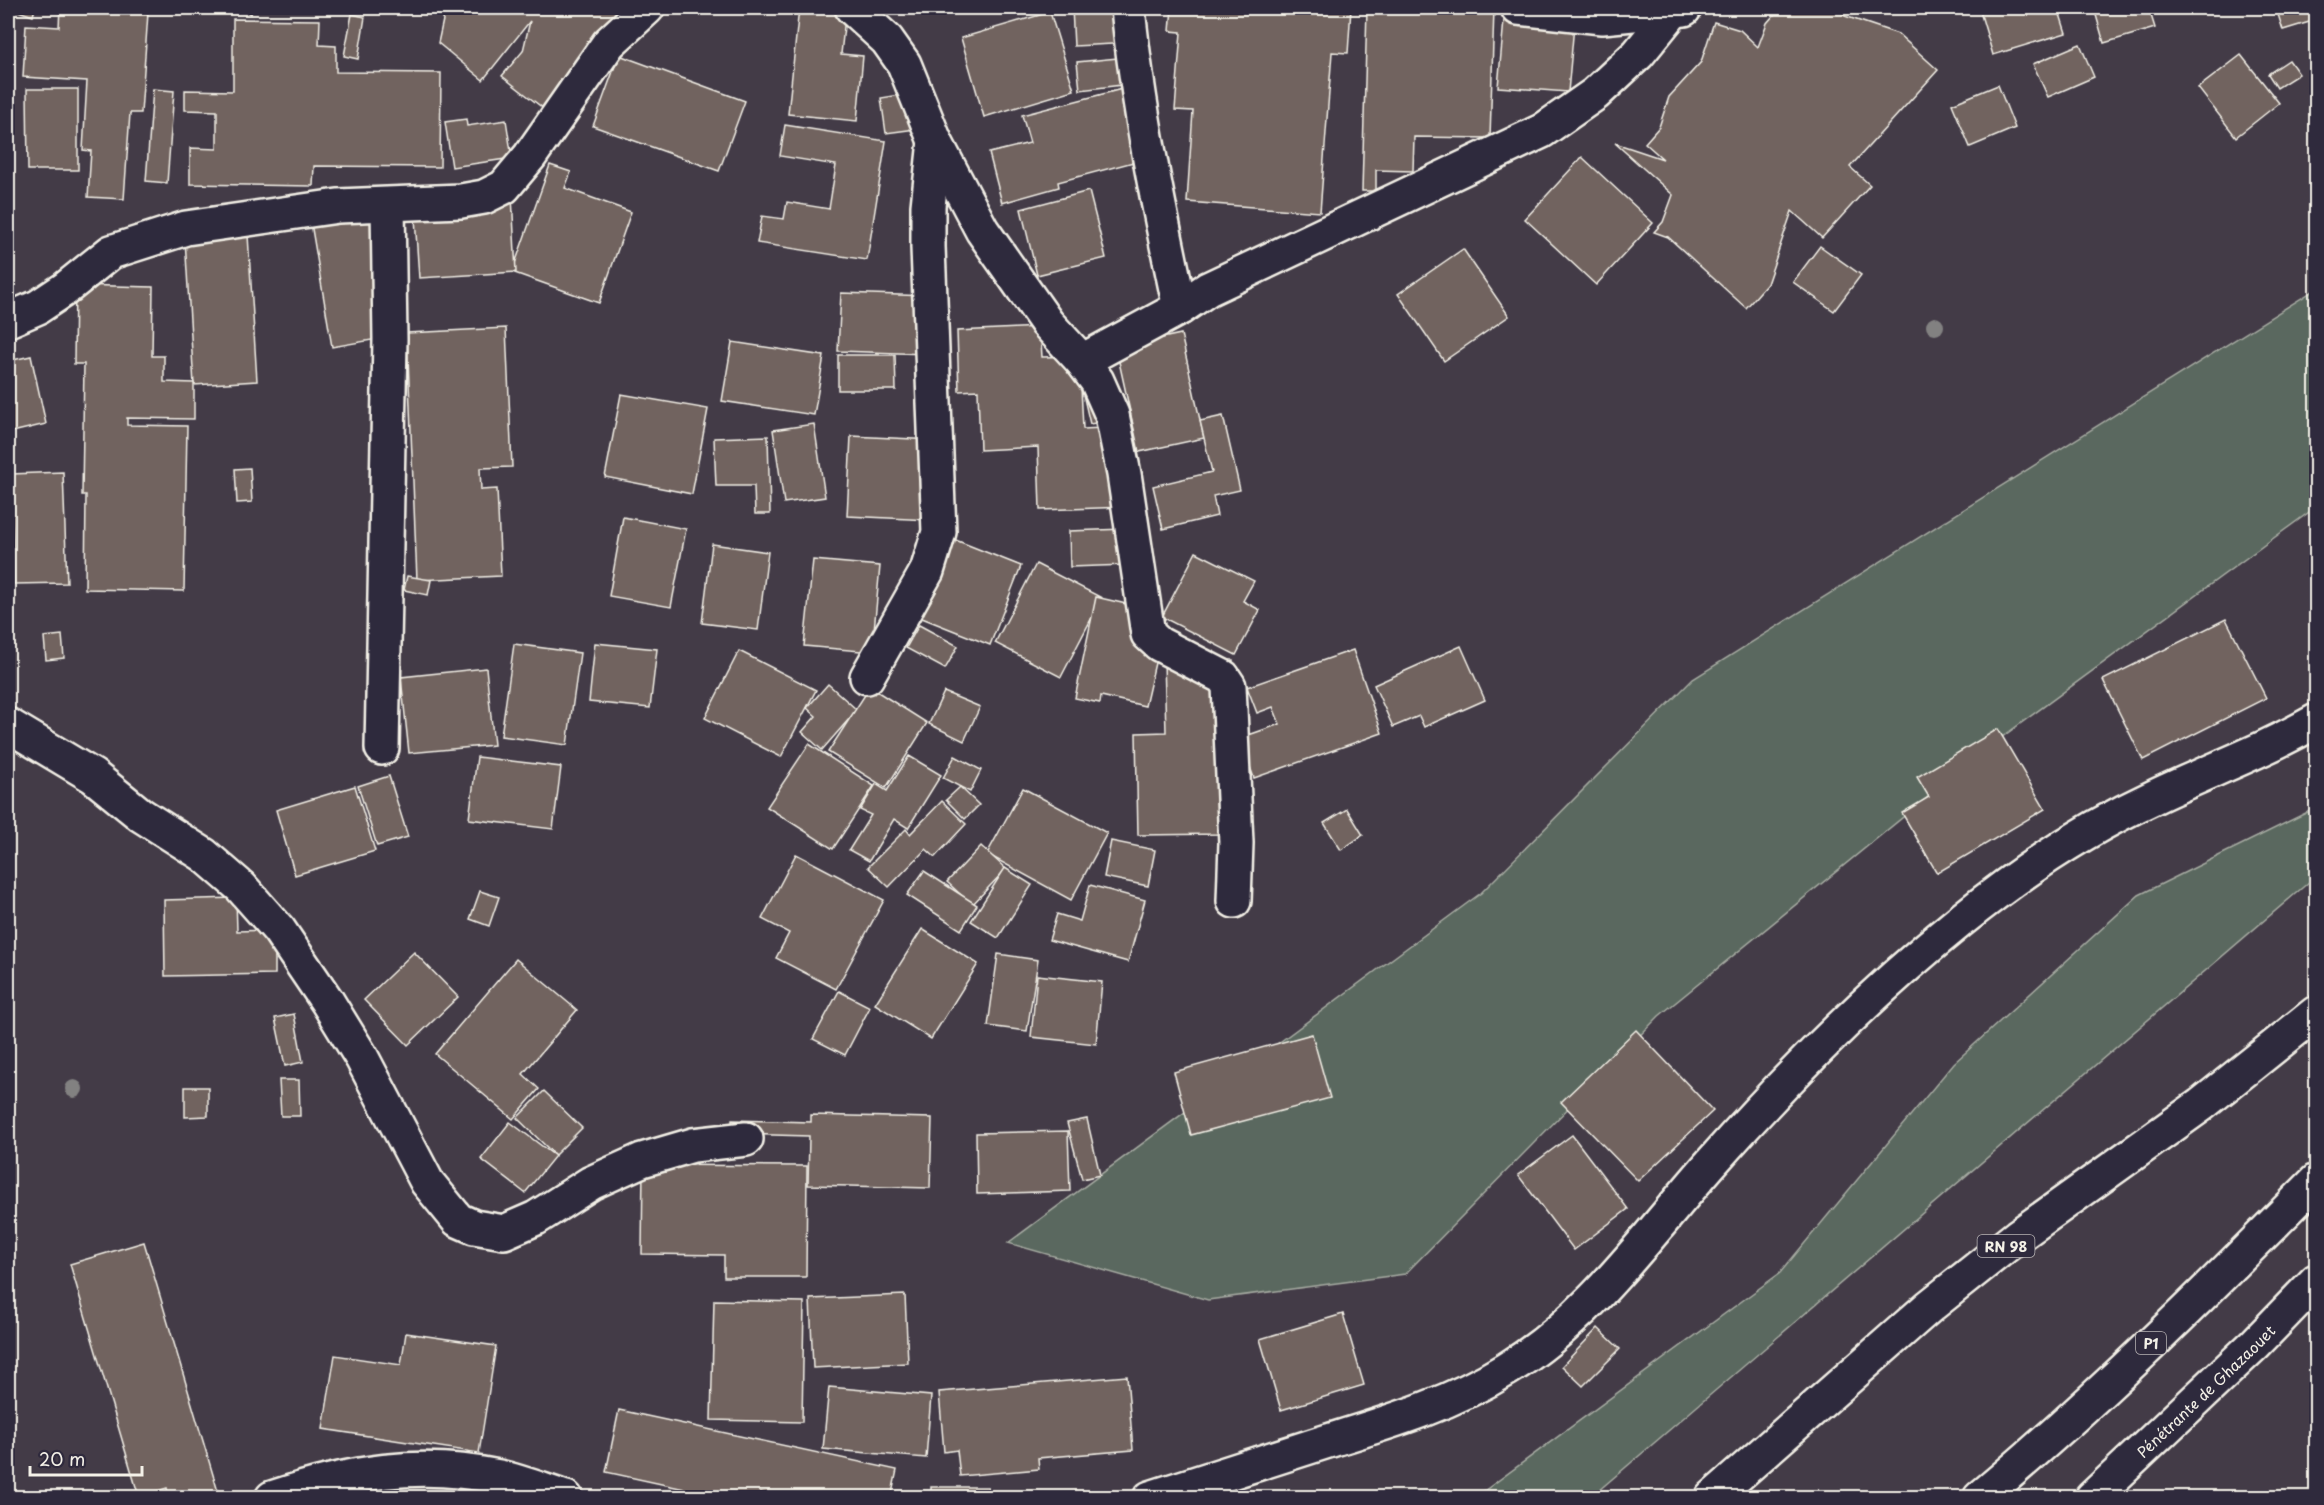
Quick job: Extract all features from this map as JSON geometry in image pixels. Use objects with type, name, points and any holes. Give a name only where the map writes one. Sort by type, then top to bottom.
[{"type":"main road","points":[[8,320],[38,307],[111,252],[186,228],[338,206],[461,201],[484,197],[504,187],[530,156],[609,43],[647,8]]},
{"type":"main road","points":[[852,8],[887,40],[904,64],[935,141],[982,230],[1018,285],[1097,381],[1112,415],[1124,474],[1148,634],[1159,644],[1223,677],[1229,686],[1236,843],[1234,901]]},
{"type":"main road","points":[[1128,8],[1132,51],[1152,171],[1180,308]]},
{"type":"main road","points":[[1518,8],[1602,17],[1682,9]]},
{"type":"main road","points":[[1082,361],[1180,308],[1208,289],[1542,131],[1595,94],[1682,9]]},
{"type":"main road","points":[[867,677],[927,571],[939,532],[928,268],[928,206],[935,141]]},
{"type":"main road","points":[[382,748],[390,339],[388,205]]},
{"type":"main road","points":[[1150,1497],[1429,1410],[1509,1368],[1583,1311],[1616,1277],[1743,1128],[1810,1057],[1958,923],[2041,861],[2095,828],[2151,798],[2260,750],[2316,721]]},
{"type":"main road","points":[[8,725],[93,776],[141,815],[204,855],[241,887],[279,930],[327,1001],[362,1058],[427,1182],[458,1220],[474,1227],[504,1232],[536,1218],[591,1183],[642,1160],[693,1145],[746,1139]]},
{"type":"main road","name":"RN 98","points":[[1712,1497],[1930,1306],[2018,1236],[2201,1105],[2316,1013]]},
{"type":"main road","name":"P1","points":[[1980,1497],[2037,1450],[2173,1322],[2316,1180]]},
{"type":"main road","name":"Pénétrante de Ghazaouet","points":[[2092,1497],[2255,1344],[2316,1281]]},
{"type":"main road","points":[[272,1497],[349,1475],[425,1468],[463,1471],[501,1478],[566,1497]]},
{"type":"green space","points":[[2316,289],[2316,507],[1994,743],[1659,1016],[1405,1274],[1208,1300],[1008,1243],[1481,893],[1693,679]]},
{"type":"green space","points":[[2316,808],[2316,876],[1591,1497],[1476,1497],[1780,1273],[1954,1063],[2139,895]]},
{"type":"building","points":[[9,8],[35,8],[33,16]]},
{"type":"building","points":[[60,8],[148,13],[141,113],[130,113],[124,199],[88,197],[91,151],[83,150],[87,81],[23,77],[26,25],[59,27]]},
{"type":"building","points":[[236,8],[253,8],[251,14]]},
{"type":"building","points":[[432,8],[633,8],[548,112],[502,76],[523,51],[530,21],[483,80],[438,43],[445,11]]},
{"type":"building","points":[[799,8],[846,8],[841,54],[863,56],[857,121],[788,114]]},
{"type":"building","points":[[1072,8],[1130,8],[1132,43],[1074,46]]},
{"type":"building","points":[[1172,8],[1351,8],[1348,53],[1332,52],[1320,212],[1187,202],[1193,111],[1175,110],[1181,32],[1170,31]]},
{"type":"building","points":[[1367,8],[1494,8],[1490,138],[1414,137],[1413,171],[1376,170],[1376,191],[1362,191]]},
{"type":"building","points":[[1780,8],[1839,10],[1845,16],[1898,34],[1938,70],[1850,167],[1870,185],[1822,238],[1792,211],[1767,284],[1746,308],[1668,237],[1654,232],[1663,222],[1673,195],[1615,143],[1663,159],[1645,143],[1659,127],[1669,97],[1701,62],[1714,22],[1740,30],[1758,47],[1767,23]]},
{"type":"building","points":[[1979,8],[2058,8],[2066,33],[1993,55]]},
{"type":"building","points":[[2094,8],[2166,8],[2150,12],[2155,28],[2104,43]]},
{"type":"building","points":[[2276,8],[2312,8],[2316,20],[2283,30]]},
{"type":"building","points":[[1505,9],[1575,14],[1568,92],[1498,87]]},
{"type":"building","points":[[1050,12],[1074,90],[984,117],[961,38]]},
{"type":"building","points":[[352,14],[365,17],[358,59],[344,56]]},
{"type":"building","points":[[233,19],[320,20],[319,45],[336,46],[336,72],[441,73],[440,167],[314,166],[313,186],[190,184],[190,148],[217,149],[217,111],[185,110],[185,90],[233,91]]},
{"type":"building","points":[[2080,44],[2094,77],[2048,97],[2033,64]]},
{"type":"building","points":[[619,55],[745,101],[719,171],[593,126]]},
{"type":"building","points":[[2241,55],[2279,103],[2236,137],[2198,88]]},
{"type":"building","points":[[1128,57],[1130,84],[1080,90],[1077,62]]},
{"type":"building","points":[[2289,60],[2299,74],[2277,88],[2268,74]]},
{"type":"building","points":[[1998,85],[2015,128],[1970,147],[1952,104]]},
{"type":"building","points":[[27,89],[78,89],[78,170],[28,170]]},
{"type":"building","points":[[153,89],[174,91],[167,183],[146,181]]},
{"type":"building","points":[[1122,89],[1141,160],[1058,182],[1059,187],[1002,203],[989,153],[1030,143],[1022,115]]},
{"type":"building","points":[[918,92],[923,128],[886,133],[881,98]]},
{"type":"building","points":[[466,119],[467,126],[506,120],[512,158],[452,167],[445,122]]},
{"type":"building","points":[[785,125],[886,141],[867,260],[757,243],[762,216],[784,219],[787,202],[829,209],[836,165],[780,156]]},
{"type":"building","points":[[1582,157],[1653,223],[1596,285],[1525,219]]},
{"type":"building","points":[[550,165],[571,172],[565,188],[631,212],[599,303],[512,272]]},
{"type":"building","points":[[1089,191],[1106,258],[1037,275],[1021,209]]},
{"type":"building","points":[[512,196],[516,272],[419,278],[414,202]]},
{"type":"building","points":[[373,213],[395,336],[332,347],[311,223]]},
{"type":"building","points":[[248,235],[257,381],[194,385],[185,239]]},
{"type":"building","points":[[1820,246],[1861,275],[1834,311],[1793,282]]},
{"type":"building","points":[[1463,249],[1509,316],[1444,361],[1398,294]]},
{"type":"building","points":[[75,285],[153,287],[152,356],[164,356],[164,382],[194,383],[194,419],[127,418],[127,425],[187,426],[184,591],[85,589],[86,495],[82,495],[84,364],[74,364]]},
{"type":"building","points":[[841,293],[929,296],[927,354],[838,351]]},
{"type":"building","points":[[1040,327],[1042,357],[1087,356],[1081,387],[1083,429],[1123,427],[1127,507],[1040,510],[1038,447],[980,450],[978,390],[959,391],[957,331]]},
{"type":"building","points":[[506,328],[512,467],[480,468],[481,490],[497,489],[501,576],[417,580],[407,333]]},
{"type":"building","points":[[1181,334],[1204,438],[1139,452],[1116,348]]},
{"type":"building","points":[[732,342],[824,356],[814,415],[722,401]]},
{"type":"building","points":[[838,355],[895,355],[896,390],[838,390]]},
{"type":"building","points":[[31,356],[46,424],[8,433],[8,361]]},
{"type":"building","points":[[1106,389],[1112,420],[1090,424],[1083,394]]},
{"type":"building","points":[[621,394],[708,409],[692,494],[605,477]]},
{"type":"building","points":[[1223,416],[1240,490],[1213,496],[1217,516],[1163,529],[1153,486],[1212,472],[1200,421]]},
{"type":"building","points":[[814,424],[825,497],[784,503],[773,430]]},
{"type":"building","points":[[768,436],[770,514],[755,514],[754,486],[716,486],[714,438]]},
{"type":"building","points":[[851,436],[934,440],[930,520],[847,516]]},
{"type":"building","points":[[250,468],[252,502],[237,503],[235,469]]},
{"type":"building","points":[[63,472],[67,583],[14,584],[11,474]]},
{"type":"building","points":[[623,517],[686,529],[671,607],[609,596]]},
{"type":"building","points":[[1125,529],[1127,565],[1070,567],[1069,531]]},
{"type":"building","points":[[953,539],[1021,566],[990,645],[922,618]]},
{"type":"building","points":[[712,544],[768,552],[758,630],[702,623]]},
{"type":"building","points":[[1196,552],[1254,581],[1243,601],[1260,610],[1236,655],[1162,617]]},
{"type":"building","points":[[813,560],[880,566],[872,652],[804,646]]},
{"type":"building","points":[[1036,564],[1102,598],[1061,677],[995,643]]},
{"type":"building","points":[[407,576],[431,580],[428,595],[404,590]]},
{"type":"building","points":[[1096,597],[1139,607],[1161,637],[1145,706],[1101,696],[1100,703],[1075,698]]},
{"type":"building","points":[[2226,619],[2266,698],[2143,760],[2103,680]]},
{"type":"building","points":[[919,625],[958,646],[945,669],[906,648]]},
{"type":"building","points":[[62,635],[64,658],[46,660],[44,637]]},
{"type":"building","points":[[595,643],[657,649],[650,708],[589,702]]},
{"type":"building","points":[[514,644],[580,653],[567,745],[501,736]]},
{"type":"building","points":[[1461,646],[1485,700],[1424,727],[1419,716],[1393,727],[1374,685]]},
{"type":"building","points":[[1353,650],[1382,733],[1254,778],[1240,738],[1280,724],[1273,707],[1257,713],[1247,687]]},
{"type":"building","points":[[739,651],[816,690],[781,757],[705,718]]},
{"type":"building","points":[[1233,660],[1234,730],[1224,834],[1138,835],[1136,733],[1166,732],[1164,661]]},
{"type":"building","points":[[486,668],[494,745],[409,753],[401,677]]},
{"type":"building","points":[[828,684],[857,710],[822,750],[802,732],[816,716],[807,708]]},
{"type":"building","points":[[870,687],[927,723],[886,788],[828,752]]},
{"type":"building","points":[[944,692],[980,707],[964,741],[929,724]]},
{"type":"building","points":[[1998,729],[2045,809],[1937,873],[1902,813],[1929,797],[1917,777]]},
{"type":"building","points":[[809,744],[874,786],[833,849],[767,807]]},
{"type":"building","points":[[909,756],[941,775],[908,828],[894,819],[869,861],[849,850],[871,815],[860,810],[876,784],[887,791]]},
{"type":"building","points":[[955,756],[981,770],[970,792],[943,778]]},
{"type":"building","points":[[477,757],[561,767],[553,829],[469,819]]},
{"type":"building","points":[[389,776],[408,837],[377,846],[358,786]]},
{"type":"building","points":[[355,786],[375,851],[295,875],[276,810]]},
{"type":"building","points":[[960,787],[979,805],[965,819],[946,800]]},
{"type":"building","points":[[1023,788],[1107,833],[1071,900],[987,854]]},
{"type":"building","points":[[942,801],[966,824],[935,857],[926,849],[889,887],[868,867],[906,829],[910,834]]},
{"type":"building","points":[[1347,809],[1363,835],[1341,850],[1324,823]]},
{"type":"building","points":[[1111,841],[1155,850],[1148,886],[1104,877]]},
{"type":"building","points":[[981,846],[1006,869],[972,905],[947,882]]},
{"type":"building","points":[[796,854],[884,900],[836,989],[776,958],[789,933],[762,919]]},
{"type":"building","points":[[1005,868],[1032,885],[998,938],[971,921]]},
{"type":"building","points":[[924,871],[977,905],[961,930],[907,895]]},
{"type":"building","points":[[1090,885],[1145,900],[1128,962],[1049,940],[1057,914],[1080,921]]},
{"type":"building","points":[[480,891],[499,897],[489,926],[470,919]]},
{"type":"building","points":[[236,898],[237,931],[275,930],[275,974],[165,976],[164,900]]},
{"type":"building","points":[[922,929],[978,964],[931,1039],[875,1004]]},
{"type":"building","points":[[414,952],[458,997],[408,1045],[364,1000]]},
{"type":"building","points":[[998,954],[1038,960],[1027,1031],[988,1026]]},
{"type":"building","points":[[516,959],[577,1010],[523,1074],[539,1089],[513,1119],[435,1054]]},
{"type":"building","points":[[1037,975],[1102,982],[1096,1044],[1031,1037]]},
{"type":"building","points":[[839,991],[870,1007],[845,1055],[813,1039]]},
{"type":"building","points":[[294,1014],[303,1062],[285,1066],[275,1018]]},
{"type":"building","points":[[1636,1030],[1713,1111],[1638,1181],[1561,1102]]},
{"type":"building","points":[[1312,1034],[1330,1098],[1191,1135],[1174,1072]]},
{"type":"building","points":[[279,1080],[299,1080],[300,1116],[281,1116]]},
{"type":"building","points":[[185,1087],[208,1087],[208,1116],[185,1117]]},
{"type":"building","points":[[544,1091],[582,1128],[555,1155],[517,1118]]},
{"type":"building","points":[[811,1115],[932,1118],[930,1188],[808,1185],[809,1136],[732,1134],[732,1120],[811,1122]]},
{"type":"building","points":[[1087,1119],[1100,1175],[1082,1179],[1067,1123]]},
{"type":"building","points":[[510,1122],[555,1156],[525,1193],[481,1159]]},
{"type":"building","points":[[1068,1131],[1070,1191],[977,1194],[976,1133]]},
{"type":"building","points":[[1572,1135],[1628,1209],[1574,1250],[1518,1175]]},
{"type":"building","points":[[643,1165],[807,1166],[806,1277],[724,1277],[724,1255],[642,1254]]},
{"type":"building","points":[[144,1242],[219,1495],[209,1498],[169,1498],[167,1488],[139,1497],[70,1264]]},
{"type":"building","points":[[905,1295],[908,1363],[813,1368],[810,1299]]},
{"type":"building","points":[[714,1300],[804,1302],[802,1422],[711,1420]]},
{"type":"building","points":[[1343,1314],[1364,1385],[1281,1410],[1260,1339]]},
{"type":"building","points":[[1598,1328],[1620,1349],[1583,1386],[1562,1366]]},
{"type":"building","points":[[406,1333],[496,1346],[479,1453],[323,1429],[335,1355],[401,1365]]},
{"type":"building","points":[[1127,1376],[1133,1450],[1038,1458],[1039,1469],[960,1476],[957,1450],[944,1452],[939,1392]]},
{"type":"building","points":[[829,1387],[931,1396],[926,1458],[823,1449]]},
{"type":"building","points":[[619,1410],[897,1470],[891,1498],[786,1498],[760,1492],[759,1498],[726,1498],[606,1472]]},
{"type":"building","points":[[931,1487],[988,1487],[988,1498],[931,1498]]}]
